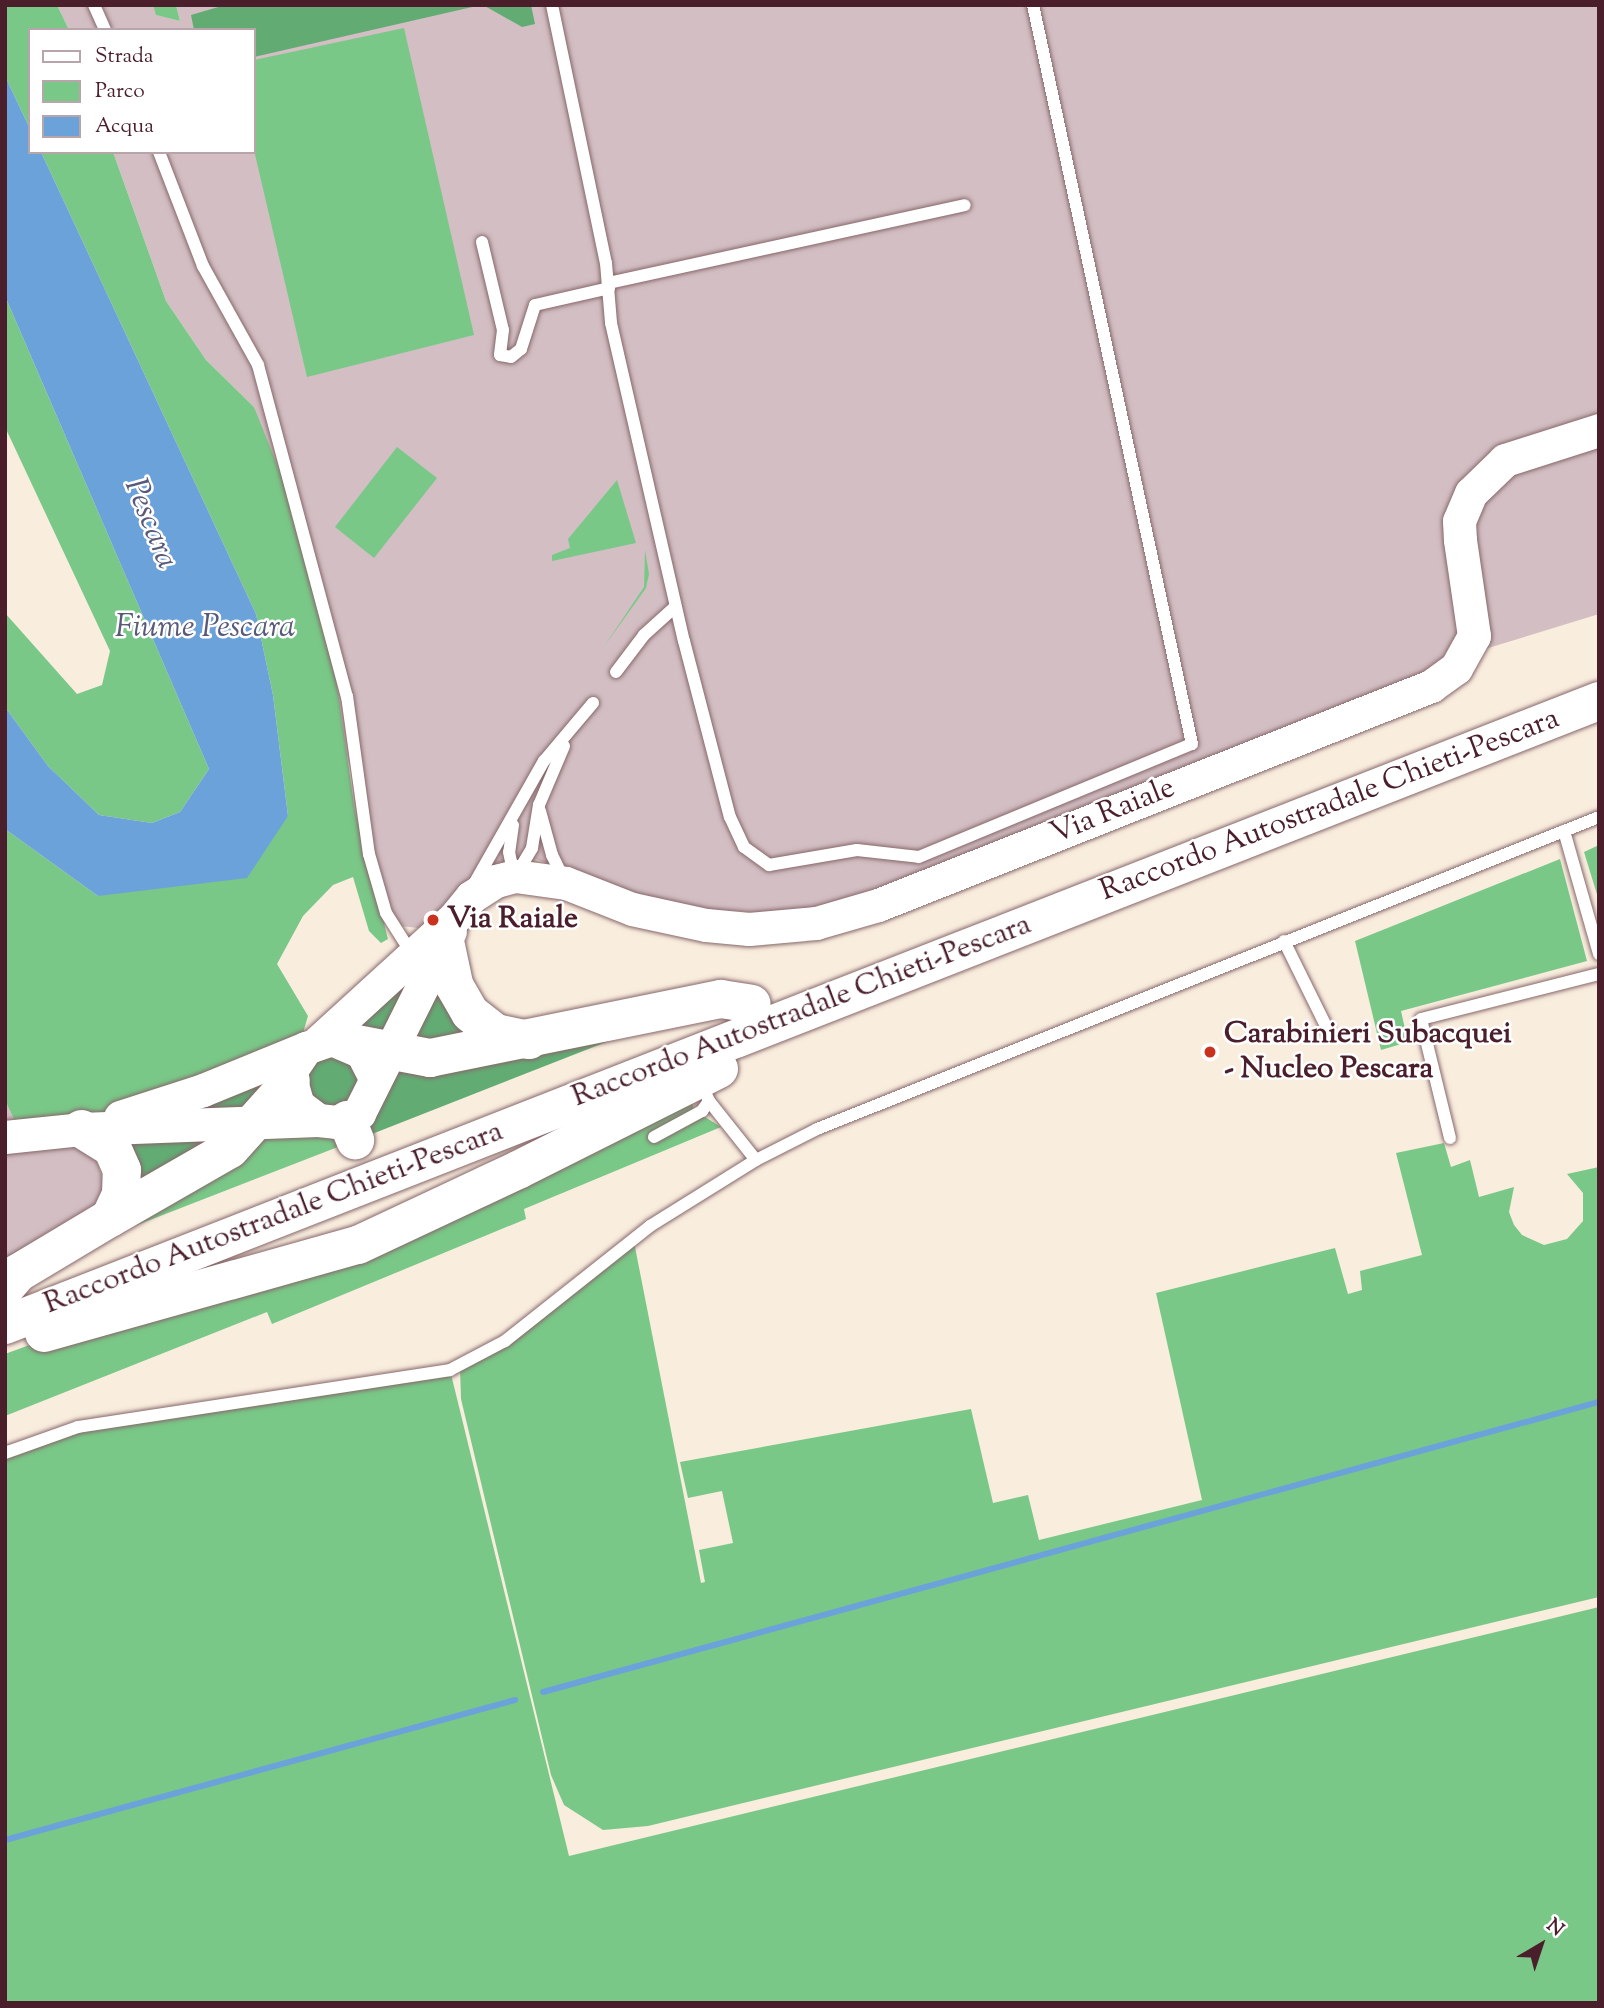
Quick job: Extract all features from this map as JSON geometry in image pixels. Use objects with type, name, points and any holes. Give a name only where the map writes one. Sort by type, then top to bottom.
[{"type":"highway","name":"Raccordo Autostradale Chieti-Pescara","points":[[5,1296],[1599,673]]},
{"type":"highway","name":"Raccordo Autostradale Chieti-Pescara","points":[[5,1325],[1599,701]]},
{"type":"highway","points":[[437,940],[454,985],[470,1013],[496,1032],[528,1040]]},
{"type":"highway","points":[[5,1345],[358,1245],[387,1214],[704,1090],[764,1046],[902,989],[936,960]]},
{"type":"highway","points":[[5,1288],[18,1273],[230,1149],[255,1125],[315,1053],[380,1064],[528,1040],[721,999],[752,1004]]},
{"type":"highway","points":[[81,1129],[103,1140],[118,1158],[123,1181],[110,1218]]},
{"type":"street","name":"Via Raiale","points":[[514,876],[566,883],[632,909],[706,925],[749,929],[816,923],[878,905],[1431,687],[1456,668],[1474,636],[1460,530],[1471,493],[1505,460],[1599,430]]},
{"type":"street","points":[[81,1129],[315,1053],[437,940],[480,890],[514,876]]},
{"type":"street","points":[[5,1137],[81,1129],[255,1125],[340,1127],[368,1103],[380,1064],[437,940]]},
{"type":"street","points":[[315,1053],[298,1105],[340,1127]]},
{"type":"lane","points":[[94,5],[104,28]]},
{"type":"lane","points":[[552,5],[609,286],[611,323],[675,607],[730,817],[744,847],[769,865],[858,850],[919,857],[1192,744],[1033,5]]},
{"type":"lane","points":[[160,154],[203,266],[258,365],[347,696],[369,854],[386,914],[437,940],[514,818],[544,761],[593,703]]},
{"type":"lane","points":[[482,242],[503,330],[500,355],[511,357],[521,349],[535,305],[965,205]]},
{"type":"lane","points":[[616,672],[644,635],[675,607]]},
{"type":"lane","points":[[514,876],[532,848],[539,805],[570,733]]},
{"type":"lane","points":[[539,805],[552,855],[566,883]]},
{"type":"lane","points":[[5,1453],[78,1427],[450,1370],[505,1341],[650,1226],[756,1160],[817,1129],[1599,817]]},
{"type":"lane","points":[[514,818],[509,852],[514,876]]},
{"type":"lane","points":[[1564,831],[1599,954]]},
{"type":"lane","points":[[1284,941],[1329,1032]]},
{"type":"lane","points":[[1450,1138],[1421,1019],[1599,974]]},
{"type":"lane","points":[[654,1137],[684,1124],[704,1090],[756,1160]]},
{"type":"shaded area","points":[[57,5],[153,5],[157,15],[180,21],[176,5],[1599,5],[1599,614],[1485,649],[840,903],[787,914],[709,910],[619,891],[536,859],[478,871],[463,892],[419,928],[381,924],[355,811],[351,771],[254,407],[206,360],[166,301],[114,154],[256,154],[256,28],[68,28]]},
{"type":"shaded area","points":[[5,1100],[18,1128],[47,1147],[78,1147],[96,1159],[107,1191],[95,1211],[5,1265]]},
{"type":"green space","points":[[5,5],[57,5],[68,28],[28,28],[28,125],[5,76]]},
{"type":"green space","points":[[153,5],[176,5],[180,21],[156,15]]},
{"type":"green space","points":[[225,5],[481,5],[256,57],[256,28],[194,28],[191,15]]},
{"type":"green space","points":[[483,5],[531,5],[535,24],[522,27]]},
{"type":"green space","points":[[404,28],[474,335],[307,377],[255,154],[256,60]]},
{"type":"green space","points":[[42,154],[114,154],[166,301],[206,360],[254,407],[288,492],[336,679],[355,811],[388,939],[381,943],[369,931],[353,877],[333,885],[303,916],[277,964],[308,1016],[303,1033],[112,1111],[18,1128],[5,1100],[5,829],[98,896],[288,816],[273,695],[256,614]]},
{"type":"green space","points":[[5,296],[209,769],[180,812],[152,823],[99,815],[48,766],[5,707],[5,613],[77,694],[102,685],[110,651],[5,427]]},
{"type":"green space","points":[[397,447],[437,478],[374,558],[335,527]]},
{"type":"green space","points":[[617,480],[636,543],[552,561],[552,555],[570,548],[568,539]]},
{"type":"green space","points":[[645,550],[649,574],[646,588],[603,648],[644,587]]},
{"type":"green space","points":[[1599,845],[1599,901],[1584,852]]},
{"type":"green space","points":[[1560,859],[1587,961],[1401,1011],[1408,1042],[1381,1050],[1355,941]]},
{"type":"green space","points":[[436,946],[380,1039],[340,1028]]},
{"type":"green space","points":[[441,968],[482,1032],[400,1048]]},
{"type":"green space","points":[[619,1037],[372,1134],[365,1124],[394,1066]]},
{"type":"green space","points":[[315,1056],[350,1057],[360,1082],[344,1104],[326,1107],[310,1097],[304,1071]]},
{"type":"green space","points":[[287,1060],[249,1115],[184,1105]]},
{"type":"green space","points":[[692,1102],[694,1110],[721,1127],[524,1209],[526,1219],[272,1324],[267,1312],[5,1416],[5,1354]]},
{"type":"green space","points":[[330,1132],[343,1145],[78,1248],[258,1134]]},
{"type":"green space","points":[[236,1134],[127,1199],[119,1143]]},
{"type":"green space","points":[[1444,1143],[1451,1167],[1470,1160],[1479,1197],[1514,1187],[1509,1212],[1514,1225],[1522,1235],[1544,1245],[1567,1239],[1583,1221],[1583,1193],[1567,1174],[1599,1167],[1599,1597],[648,1826],[603,1830],[564,1805],[551,1775],[461,1399],[460,1368],[634,1242],[701,1583],[705,1582],[699,1550],[733,1543],[722,1491],[688,1498],[680,1462],[971,1409],[993,1503],[1028,1495],[1039,1540],[1202,1500],[1156,1293],[1335,1248],[1348,1294],[1362,1290],[1360,1271],[1422,1255],[1396,1153]]},
{"type":"green space","points":[[450,1370],[569,1856],[1599,1607],[1599,2003],[5,2003],[5,1453],[78,1427]]},
{"type":"water","name":"Fiume Pescara","points":[[5,76],[28,125],[28,154],[42,154],[256,614],[273,695],[288,816],[247,878],[98,896],[5,829],[5,707],[48,766],[99,815],[152,823],[180,812],[209,769],[5,296]]},
{"type":"waterway","points":[[543,1692],[1599,1402]]},
{"type":"waterway","points":[[5,1840],[515,1700]]},
{"type":"place","name":"Via Raiale","points":[[433,920]]},
{"type":"place","name":"Carabinieri Subacquei - Nucleo Pescara","points":[[1210,1052]]},
{"type":"water label","name":"Pescara","points":[[150,524]]}]
